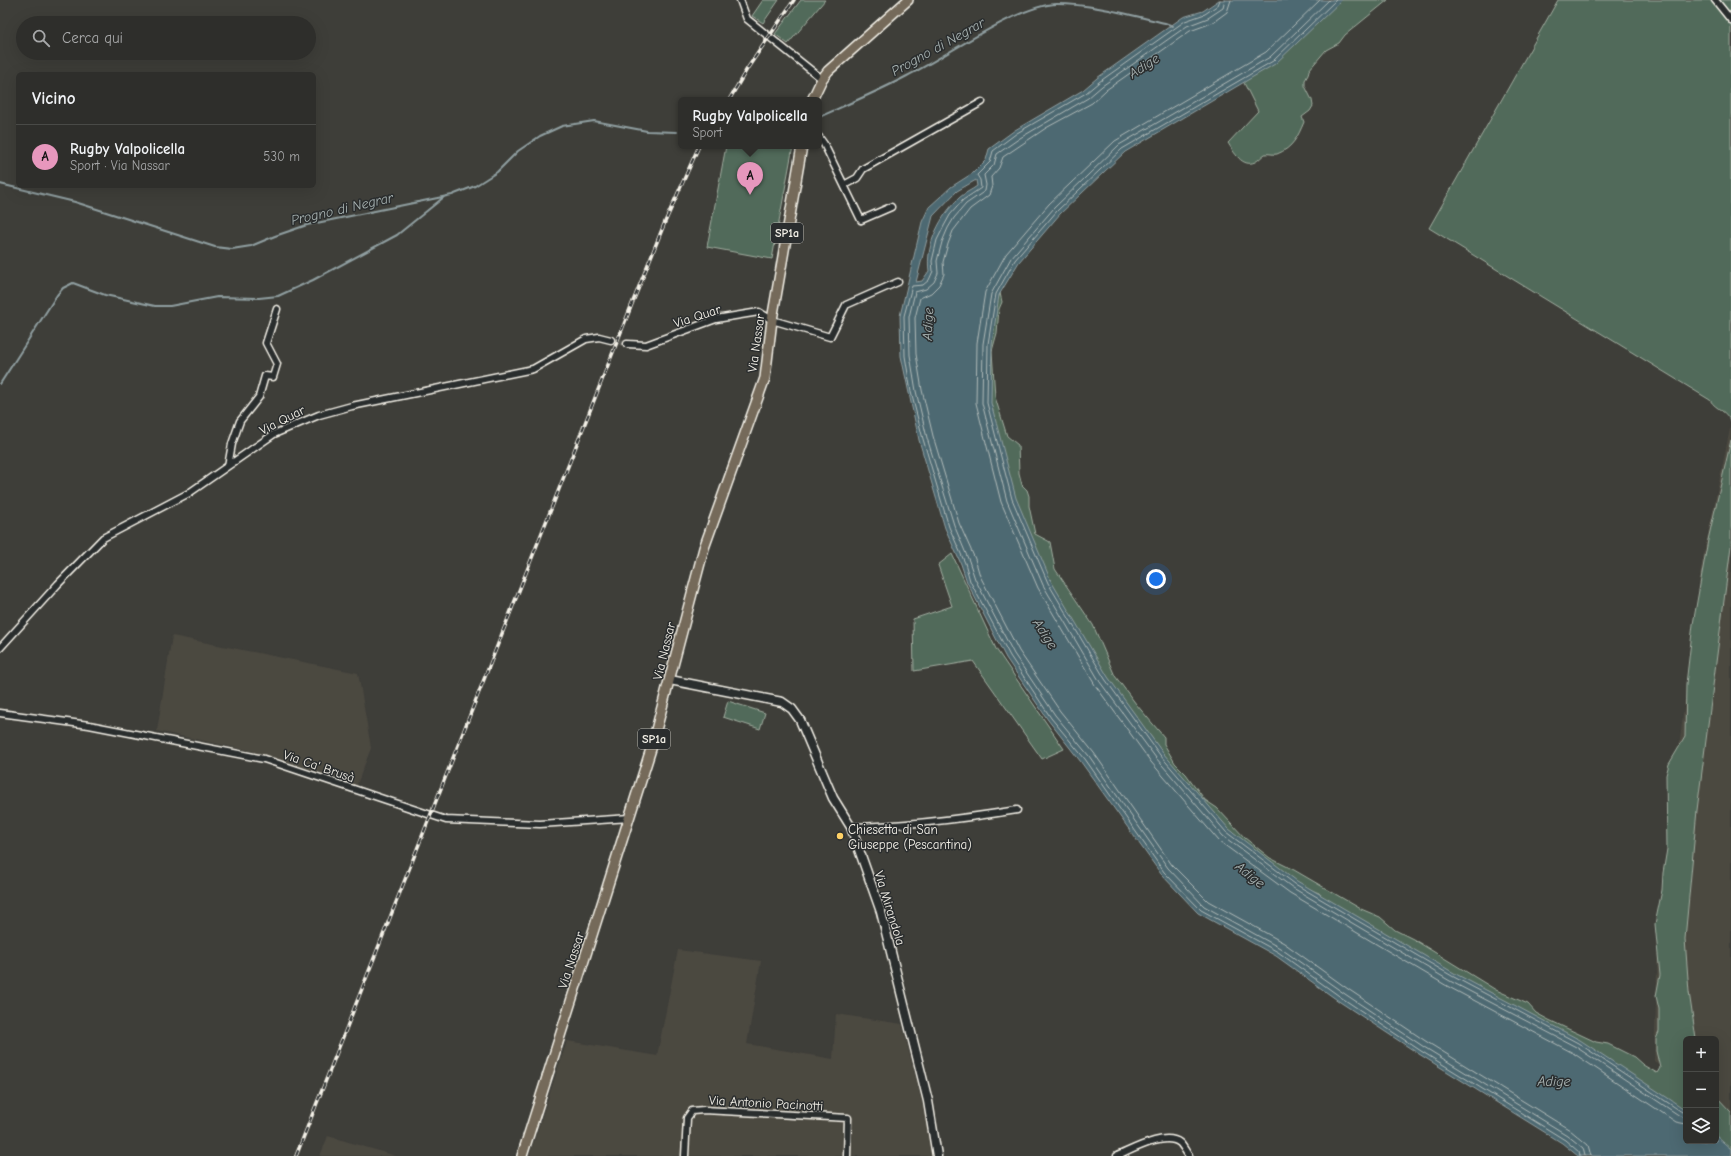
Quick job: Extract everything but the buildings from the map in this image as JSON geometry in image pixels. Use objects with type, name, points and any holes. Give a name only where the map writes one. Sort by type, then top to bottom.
[{"type":"main road","points":[[813,97],[822,79],[836,63],[908,0]]},
{"type":"main road","name":"Via Nassar","points":[[522,1156],[651,749],[704,548],[765,378],[772,320],[801,149]]},
{"type":"street","points":[[740,0],[747,19],[822,79]]},
{"type":"street","points":[[1715,0],[1731,20]]},
{"type":"street","points":[[844,185],[857,178],[863,169],[982,102]]},
{"type":"street","points":[[822,141],[861,220],[890,207]]},
{"type":"street","name":"Via Quar","points":[[627,344],[646,345],[723,318],[759,312],[772,320],[830,337],[846,305],[898,282]]},
{"type":"street","points":[[228,466],[232,444],[240,421],[259,397],[265,376],[273,377],[277,364],[266,343],[277,309]]},
{"type":"street","name":"Via Quar","points":[[0,648],[58,584],[103,538],[189,493],[274,434],[319,415],[352,406],[533,369],[586,339],[599,337],[611,340]]},
{"type":"street","name":"Via Mirandola","points":[[670,680],[782,702],[792,709],[800,720],[834,798],[850,828],[881,912],[928,1101],[937,1156]]},
{"type":"street","name":"Via Ca' Brusà","points":[[0,713],[89,725],[264,758],[446,820],[540,824],[630,818]]},
{"type":"street","points":[[850,828],[892,827],[948,822],[1017,810]]},
{"type":"street","name":"Via Antonio Pacinotti","points":[[685,1156],[687,1118],[692,1111],[704,1110],[848,1118],[847,1156]]},
{"type":"street","points":[[1117,1156],[1161,1139],[1172,1139],[1180,1143],[1189,1156]]},
{"type":"shaded area","points":[[1731,424],[1731,1112],[1719,1104],[1719,1036],[1683,1036],[1683,1080],[1654,1061],[1659,912],[1701,568]]},
{"type":"shaded area","points":[[172,636],[358,673],[371,748],[356,787],[344,780],[251,751],[157,731]]},
{"type":"shaded area","points":[[678,950],[761,961],[747,1044],[833,1059],[836,1014],[902,1024],[936,1156],[529,1156],[567,1041],[657,1056]]},
{"type":"shaded area","points":[[328,1136],[396,1156],[320,1156]]},
{"type":"green space","points":[[763,0],[779,0],[763,23],[752,16]]},
{"type":"green space","points":[[801,0],[825,0],[788,44],[775,34]]},
{"type":"green space","points":[[1334,0],[1388,0],[1345,35],[1339,43],[1326,50],[1309,70],[1305,80],[1305,86],[1312,100],[1313,106],[1310,111],[1302,117],[1304,122],[1297,137],[1291,145],[1277,154],[1265,154],[1255,162],[1246,163],[1242,161],[1228,143],[1258,111],[1243,81]]},
{"type":"green space","points":[[1558,0],[1731,0],[1731,423],[1727,415],[1710,400],[1429,228]]},
{"type":"green space","points":[[725,149],[792,149],[772,259],[707,247]]},
{"type":"green space","points":[[1000,293],[1002,302],[999,309],[997,333],[992,351],[995,397],[1007,436],[1018,445],[1019,473],[1022,485],[1027,490],[1029,496],[1029,506],[1035,534],[1050,542],[1055,569],[1093,625],[1115,676],[1164,737],[1164,744],[1175,763],[1186,774],[1205,800],[1217,808],[1245,838],[1270,858],[1294,870],[1361,909],[1380,917],[1395,930],[1413,939],[1496,990],[1528,1004],[1536,1013],[1596,1042],[1608,1044],[1634,1057],[1643,1065],[1657,1073],[1660,1068],[1656,1051],[1656,1039],[1659,1032],[1659,1009],[1656,996],[1660,975],[1655,924],[1662,890],[1667,849],[1666,775],[1669,764],[1685,737],[1686,684],[1693,624],[1708,540],[1731,440],[1731,546],[1697,810],[1685,939],[1689,992],[1696,1036],[1683,1036],[1683,1117],[1326,900],[1319,893],[1296,884],[1230,843],[1046,597],[992,439],[983,338]]},
{"type":"green space","points":[[952,554],[996,649],[1064,749],[1042,759],[973,661],[914,671],[913,619],[952,606],[938,565]]},
{"type":"green space","points":[[728,701],[765,713],[760,729],[723,717]]},
{"type":"green space","points":[[1719,1099],[1731,1112],[1731,1156],[1719,1144]]},
{"type":"water","name":"Adige","points":[[1219,0],[1342,0],[1275,64],[1125,152],[1060,214],[1019,262],[999,295],[992,344],[991,403],[1016,498],[1051,581],[1108,677],[1163,753],[1229,829],[1297,881],[1454,973],[1580,1040],[1683,1108],[1683,1144],[1719,1144],[1719,1139],[1731,1149],[1731,1156],[1578,1156],[1562,1143],[1419,1054],[1340,1002],[1276,956],[1198,913],[1161,874],[1081,762],[1048,720],[1006,658],[967,582],[961,564],[945,528],[919,440],[901,356],[900,316],[922,222],[929,207],[951,187],[973,173],[986,160],[989,149],[1015,130],[1083,90],[1097,78],[1183,17],[1203,11]],"holes":[[[976,180],[977,186],[963,195],[952,205],[936,231],[929,251],[929,271],[922,281],[916,282],[933,216],[957,191]]]},
{"type":"waterway","name":"Progno di Negrar","points":[[822,116],[896,82],[923,68],[982,33],[1003,22],[1041,6],[1071,4],[1098,8],[1125,13],[1173,26]]},
{"type":"waterway","name":"Progno di Negrar","points":[[17,188],[75,202],[215,247],[232,249],[251,246],[307,225],[452,195],[475,186],[497,172],[518,151],[540,136],[562,126],[594,121],[647,131],[677,132]]},
{"type":"waterway","name":"Progno di Negrar","points":[[0,184],[16,188]]},
{"type":"waterway","points":[[0,384],[57,295],[63,288],[73,283],[105,295],[155,306],[170,306],[217,297],[259,298],[278,296],[313,280],[397,235],[444,197]]},
{"type":"tunnel","points":[[611,340],[627,344]]},
{"type":"railway","points":[[731,97],[747,69],[794,0]]},
{"type":"railway","points":[[296,1156],[632,304],[665,222],[698,149]]},
{"type":"place","name":"Rugby Valpolicella","points":[[750,195]]},
{"type":"place","name":"Chiesetta di San Giuseppe (Pescantina)","points":[[840,836]]}]
